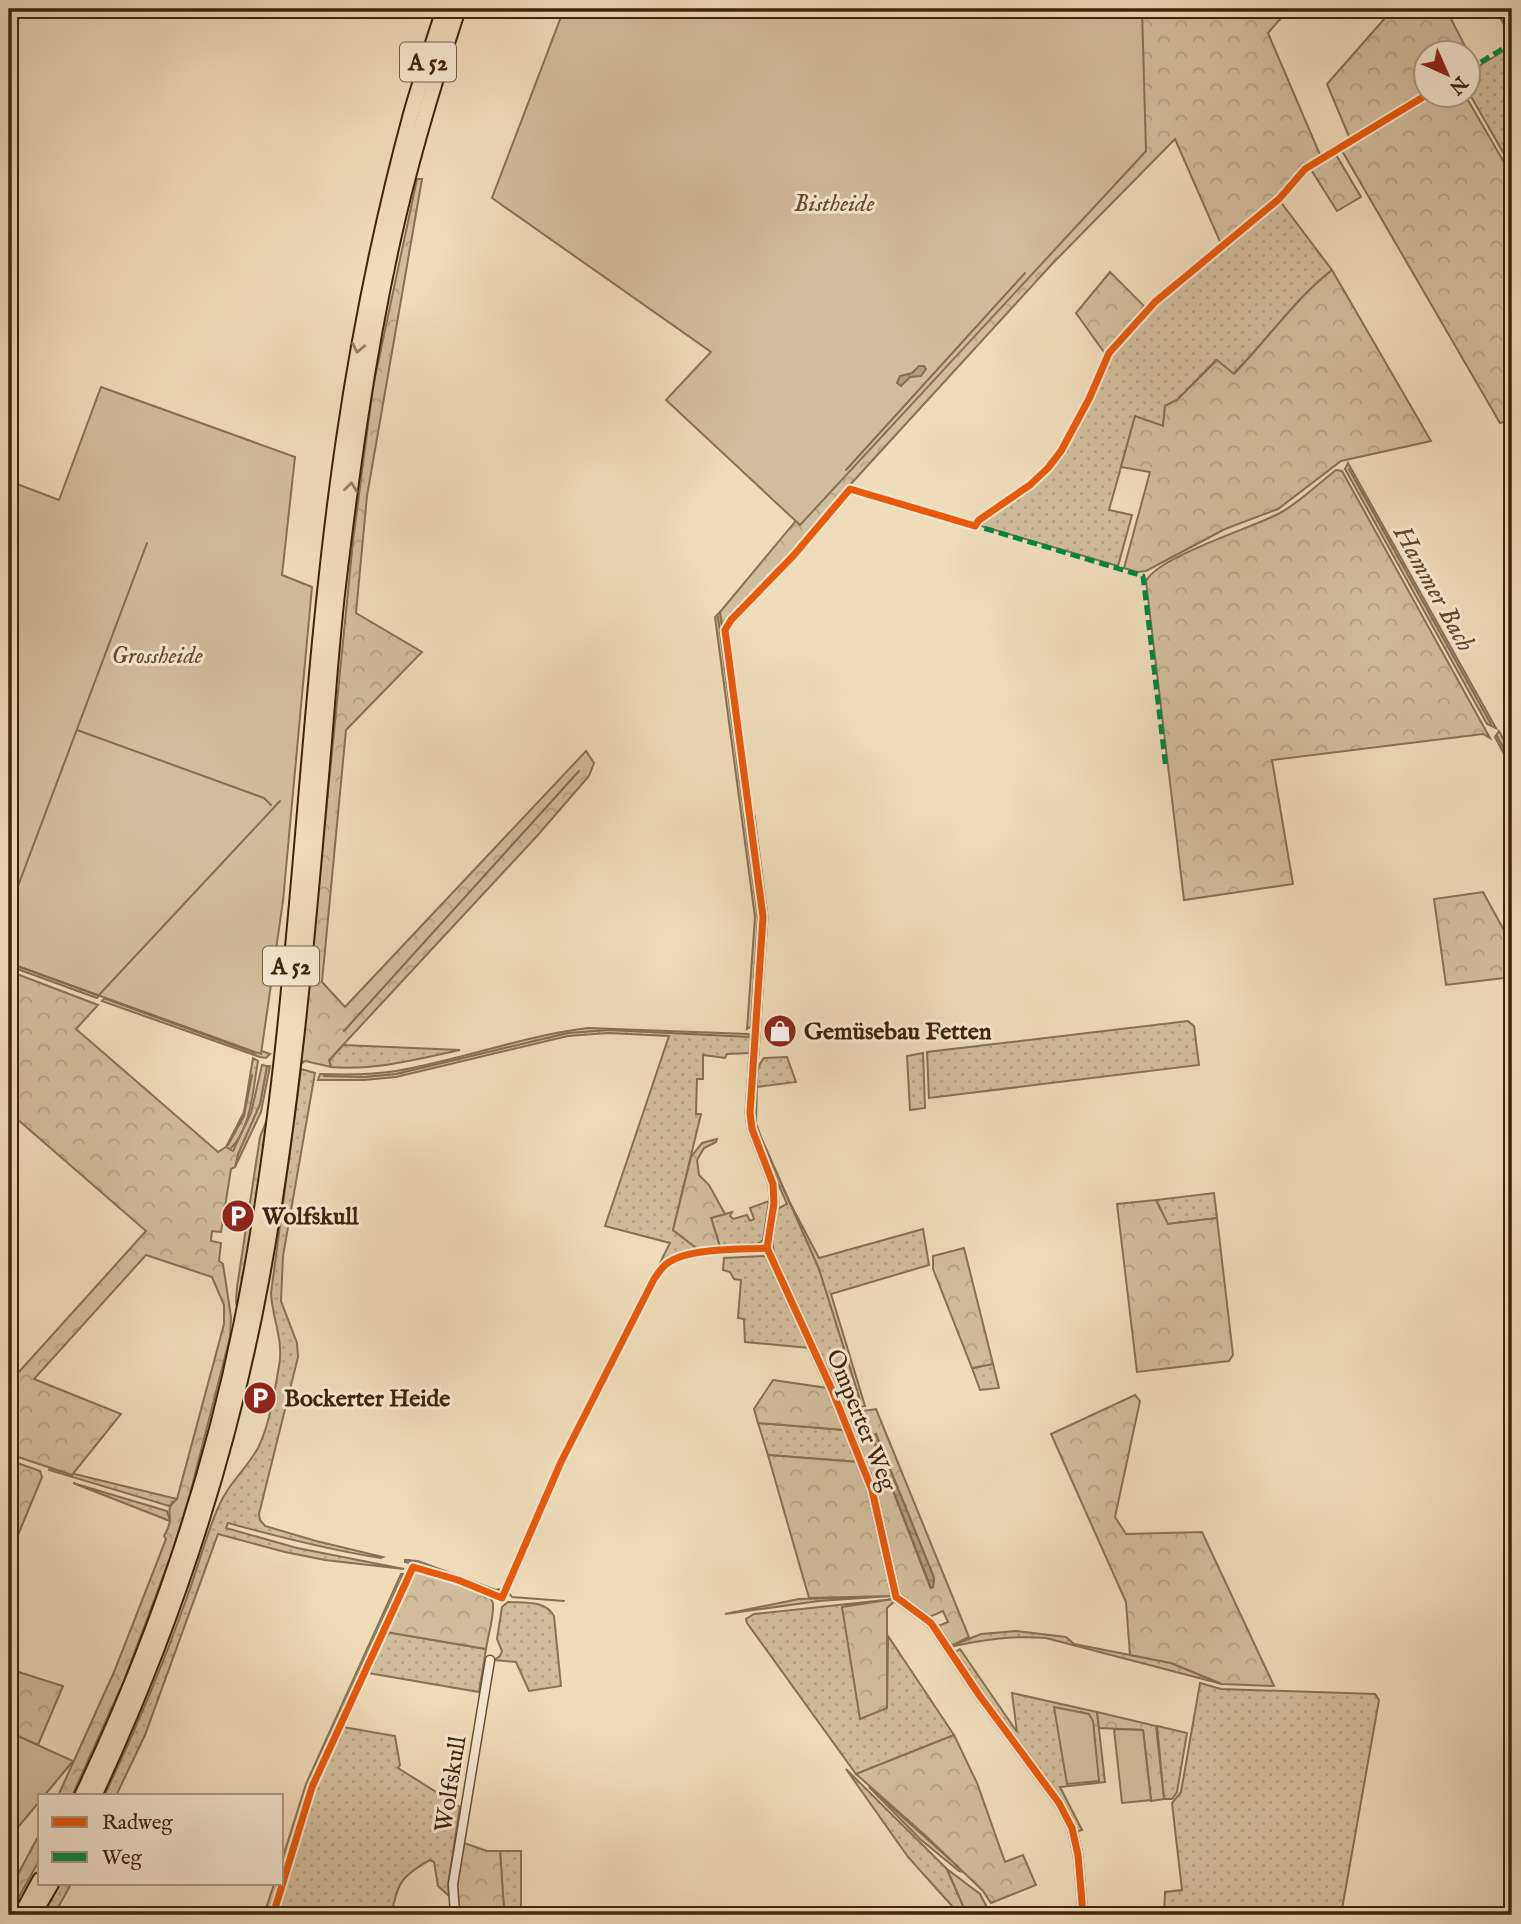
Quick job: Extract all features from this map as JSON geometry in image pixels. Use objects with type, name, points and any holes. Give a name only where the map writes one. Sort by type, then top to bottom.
[{"type":"highway","name":"A 52","points":[[83,1794],[137,1674],[179,1558],[214,1439],[241,1328],[262,1209],[275,1111],[326,593],[349,404],[382,234],[411,114],[444,9]]},
{"type":"highway","name":"A 52","points":[[95,1794],[146,1678],[189,1561],[225,1443],[252,1330],[273,1212],[286,1113],[337,597],[359,424],[393,236],[421,125],[458,9]]},
{"type":"highway","points":[[21,1915],[38,1884]]},
{"type":"highway","points":[[33,1915],[50,1885]]},
{"type":"street","name":"Omperter Weg","points":[[750,816],[763,917],[750,1113],[752,1129],[773,1184],[774,1203],[767,1248],[832,1390],[873,1490],[896,1597],[931,1623],[999,1723],[1059,1803],[1072,1828],[1078,1855],[1083,1915]]},
{"type":"street","name":"Wolfskull","points":[[455,1915],[453,1884],[490,1660]]},
{"type":"green space","name":"Bistheide","points":[[564,9],[1142,9],[1146,151],[800,525],[666,400],[711,352],[492,198]]},
{"type":"green space","points":[[1033,9],[1289,9],[1268,33],[1321,157],[1304,167],[1278,197],[1221,244],[1175,139],[1052,264],[849,486],[792,553],[722,626],[720,612],[829,481]]},
{"type":"green space","points":[[1393,9],[1446,9],[1461,38],[1412,38],[1412,101],[1350,139],[1327,84]]},
{"type":"green space","points":[[1496,9],[1512,9],[1512,41]]},
{"type":"green space","points":[[1512,46],[1512,168],[1478,108],[1482,108],[1482,64]]},
{"type":"green space","points":[[1412,106],[1412,108],[1473,108],[1512,176],[1512,420],[1500,423],[1341,149]]},
{"type":"green space","points":[[1335,153],[1361,197],[1337,211],[1310,168]]},
{"type":"green space","points":[[417,179],[422,179],[367,496],[356,613],[422,652],[346,730],[322,982],[345,1007],[586,751],[594,763],[589,776],[537,836],[329,1060],[331,1067],[305,1061],[301,1064],[353,541],[373,387]]},
{"type":"green space","points":[[1280,201],[1332,270],[1306,294],[1233,374],[1216,360],[1177,400],[1165,406],[1163,426],[1135,417],[1109,510],[1132,515],[1118,566],[981,526],[980,521],[1031,486],[1062,452],[1092,401],[1114,350],[1157,304]]},
{"type":"green space","points":[[1332,270],[1431,441],[1341,461],[1278,509],[1225,529],[1146,571],[1137,572],[1124,568],[1150,472],[1121,467],[1135,416],[1163,426],[1165,406],[1177,400],[1217,360],[1234,374],[1293,307]]},
{"type":"green space","points":[[1110,272],[1147,309],[1106,355],[1076,313]]},
{"type":"green space","name":"Grossheide","points":[[101,387],[295,457],[282,575],[312,587],[283,901],[261,1054],[9,963],[9,481],[59,500]]},
{"type":"green space","points":[[1348,463],[1496,728],[1487,724],[1345,469]]},
{"type":"green space","points":[[1336,470],[1342,471],[1490,738],[1483,734],[1272,760],[1293,884],[1184,900],[1146,581],[1168,562],[1187,552],[1280,513]]},
{"type":"green space","points":[[720,612],[761,917],[754,1024],[747,1029],[755,917],[715,617]]},
{"type":"green space","points":[[1499,731],[1512,756],[1512,769],[1495,737]]},
{"type":"green space","points":[[282,801],[97,998],[9,966],[9,962]]},
{"type":"green space","points":[[1483,892],[1512,945],[1512,977],[1446,985],[1434,899]]},
{"type":"green space","points":[[9,971],[98,1005],[76,1029],[218,1152],[226,1147],[233,1151],[251,1113],[262,1065],[267,1066],[260,1104],[235,1167],[231,1169],[221,1232],[212,1231],[211,1241],[221,1243],[219,1261],[223,1264],[231,1317],[230,1337],[190,1494],[173,1550],[123,1683],[73,1794],[59,1794],[114,1672],[166,1539],[164,1536],[169,1523],[170,1508],[177,1499],[224,1324],[224,1305],[212,1277],[146,1255],[34,1379],[121,1414],[72,1475],[9,1454],[9,1383],[146,1231],[9,1112]]},
{"type":"green space","points":[[106,997],[270,1054],[266,1058],[260,1057],[102,1001]]},
{"type":"green space","points":[[1188,1021],[1194,1026],[1199,1065],[929,1098],[927,1052]]},
{"type":"green space","points":[[588,1028],[748,1034],[753,1039],[751,1053],[727,1054],[725,1058],[703,1055],[703,1079],[697,1079],[696,1114],[701,1114],[673,1230],[699,1250],[672,1259],[652,1279],[670,1243],[605,1226],[669,1036],[608,1033],[568,1036],[396,1077],[318,1080],[320,1074],[396,1071]]},
{"type":"green space","points":[[343,1045],[460,1050],[380,1066],[331,1067],[329,1061]]},
{"type":"green space","points":[[923,1053],[925,1108],[910,1110],[907,1056]]},
{"type":"green space","points":[[787,1057],[796,1082],[757,1087],[756,1123],[790,1203],[819,1258],[923,1229],[929,1265],[831,1294],[865,1406],[847,1409],[841,1405],[774,1253],[772,1240],[775,1210],[787,1204],[756,1132],[754,1093],[757,1073],[764,1058]]},
{"type":"green space","points":[[253,1058],[258,1061],[247,1121],[229,1150],[226,1147],[244,1112]]},
{"type":"green space","points":[[267,1066],[270,1066],[261,1112],[235,1167],[260,1104]]},
{"type":"green space","points":[[301,1069],[315,1073],[283,1256],[281,1301],[297,1343],[298,1357],[259,1514],[260,1520],[265,1526],[383,1557],[323,1547],[228,1523],[226,1528],[297,1548],[404,1569],[325,1560],[218,1534],[145,1735],[117,1794],[105,1794],[158,1675],[217,1510],[262,1439],[276,1386],[280,1356],[271,1293]]},
{"type":"green space","points":[[268,1117],[264,1166],[239,1313],[236,1303],[237,1287],[260,1137]]},
{"type":"green space","points":[[717,1139],[704,1148],[697,1160],[699,1175],[709,1185],[725,1214],[711,1218],[720,1247],[699,1250],[673,1230],[691,1157],[702,1143]]},
{"type":"green space","points":[[1214,1193],[1217,1218],[1167,1224],[1156,1200]]},
{"type":"green space","points":[[1156,1200],[1168,1224],[1217,1218],[1233,1355],[1229,1361],[1137,1372],[1117,1204]]},
{"type":"green space","points":[[769,1201],[763,1240],[757,1244],[720,1247],[711,1218],[732,1212],[730,1216],[733,1219],[747,1215],[750,1221],[754,1219],[750,1208]]},
{"type":"green space","points":[[964,1248],[993,1364],[972,1368],[933,1269],[933,1256]]},
{"type":"green space","points":[[766,1256],[810,1348],[745,1342],[744,1319],[738,1318],[741,1280],[734,1279],[730,1272],[723,1270],[724,1258]]},
{"type":"green space","points":[[993,1364],[999,1388],[980,1390],[972,1368]]},
{"type":"green space","points":[[773,1380],[827,1388],[845,1430],[758,1423],[754,1409]]},
{"type":"green space","points":[[1135,1395],[1140,1401],[1115,1517],[1126,1534],[1202,1532],[1274,1686],[1222,1684],[1171,1663],[1130,1655],[1126,1602],[1051,1434]]},
{"type":"green space","points":[[876,1409],[969,1637],[949,1647],[936,1627],[948,1622],[943,1611],[929,1617],[898,1593],[875,1489],[846,1418],[849,1413]],"holes":[[[876,1434],[934,1578],[933,1587],[930,1587],[872,1436]]]},
{"type":"green space","points":[[758,1423],[845,1430],[858,1462],[768,1455]]},
{"type":"green space","points":[[768,1455],[858,1462],[869,1490],[891,1596],[809,1598]]},
{"type":"green space","points":[[9,1460],[40,1471],[42,1477],[9,1557]]},
{"type":"green space","points":[[50,1468],[177,1499],[169,1506],[49,1470]]},
{"type":"green space","points":[[73,1483],[167,1511],[170,1521]]},
{"type":"green space","points":[[405,1560],[418,1561],[496,1590],[505,1588],[496,1593]]},
{"type":"green space","points":[[418,1571],[473,1587],[490,1598],[493,1609],[486,1649],[386,1632],[411,1575]]},
{"type":"green space","points":[[401,1574],[407,1574],[310,1786],[284,1873],[284,1854],[306,1784]]},
{"type":"green space","points":[[891,1596],[819,1601],[725,1614],[799,1599]]},
{"type":"green space","points":[[894,1599],[842,1607],[887,1708],[888,1636],[954,1735],[856,1774],[746,1619],[754,1614]]},
{"type":"green space","points":[[896,1600],[887,1608],[887,1708],[860,1719],[842,1607]]},
{"type":"green space","points":[[508,1602],[540,1605],[554,1616],[561,1686],[529,1691],[516,1662],[494,1660],[502,1651],[497,1639],[502,1607]]},
{"type":"green space","points":[[1016,1631],[1066,1637],[1074,1644],[1171,1663],[1222,1684],[1046,1638],[998,1639],[949,1647],[981,1634]]},
{"type":"green space","points":[[386,1632],[486,1649],[479,1692],[368,1673]]},
{"type":"green space","points":[[960,1649],[1017,1732],[1012,1693],[1097,1712],[1105,1782],[1060,1787],[1082,1830],[1076,1832],[1046,1780],[954,1653]]},
{"type":"green space","points":[[9,1669],[63,1686],[38,1745],[9,1732]]},
{"type":"green space","points":[[1200,1683],[1221,1689],[1375,1694],[1379,1700],[1341,1915],[1164,1915],[1165,1892],[1182,1890],[1172,1803],[1181,1792]]},
{"type":"green space","points":[[1054,1707],[1089,1714],[1093,1721],[1099,1781],[1067,1784]]},
{"type":"green space","points":[[1097,1712],[1156,1726],[1164,1799],[1151,1801],[1143,1730],[1099,1728]]},
{"type":"green space","points":[[1157,1726],[1187,1733],[1177,1792],[1172,1799],[1164,1799]]},
{"type":"green space","points":[[343,1727],[395,1736],[400,1765],[398,1768],[460,1807],[448,1885],[449,1896],[438,1886],[434,1862],[430,1860],[412,1871],[401,1883],[390,1915],[275,1915],[314,1788]]},
{"type":"green space","points":[[1114,1729],[1143,1730],[1151,1800],[1122,1803]]},
{"type":"green space","points":[[9,1732],[73,1761],[46,1794],[38,1794],[38,1803],[9,1838]]},
{"type":"green space","points":[[954,1735],[977,1783],[1005,1862],[1023,1855],[1036,1885],[991,1903],[983,1891],[927,1837],[856,1774]]},
{"type":"green space","points":[[846,1769],[947,1869],[967,1915],[960,1915],[908,1857]]},
{"type":"green space","points":[[869,1787],[964,1872],[959,1871],[920,1839]]},
{"type":"green space","points":[[38,1837],[38,1863],[9,1915],[9,1891]]},
{"type":"green space","points":[[464,1843],[487,1851],[500,1851],[504,1909],[521,1912],[520,1915],[460,1915],[457,1886]]},
{"type":"green space","points":[[500,1851],[521,1851],[521,1912],[504,1910]]},
{"type":"green space","points":[[947,1869],[980,1894],[991,1915],[967,1915]]},
{"type":"green space","points":[[59,1885],[70,1885],[54,1915],[42,1915]]},
{"type":"green space","points":[[274,1885],[281,1885],[271,1915],[264,1915]]},
{"type":"water","points":[[919,366],[926,369],[921,376],[910,377],[901,386],[897,383],[900,376],[912,373]]},
{"type":"water","points":[[876,1434],[934,1578],[931,1588],[872,1436]]},
{"type":"waterway","points":[[846,470],[1025,273]]},
{"type":"waterway","name":"Hammer Bach","points":[[1349,469],[1491,724]]},
{"type":"waterway","points":[[9,910],[147,543]]},
{"type":"waterway","points":[[718,617],[758,918],[751,1024]]},
{"type":"waterway","points":[[77,730],[264,798],[271,805]]},
{"type":"waterway","name":"Hammer Bach","points":[[1497,736],[1512,764]]},
{"type":"waterway","points":[[344,1031],[579,771]]},
{"type":"waterway","points":[[98,996],[280,801]]},
{"type":"waterway","points":[[9,963],[97,995]]},
{"type":"waterway","points":[[106,999],[255,1053]]},
{"type":"waterway","points":[[324,1076],[364,1077],[396,1074],[568,1033],[609,1030],[750,1037]]},
{"type":"waterway","points":[[754,1117],[758,1065]]},
{"type":"waterway","points":[[228,1145],[244,1116],[252,1075]]},
{"type":"waterway","points":[[756,1126],[819,1269],[861,1403]]},
{"type":"waterway","points":[[408,1560],[496,1591],[503,1590]]},
{"type":"waterway","points":[[284,1865],[308,1785],[403,1575]]},
{"type":"waterway","points":[[508,1592],[512,1597],[564,1601]]},
{"type":"waterway","points":[[269,1915],[278,1885]]},
{"type":"marked path","points":[[1482,61],[1512,43]]},
{"type":"marked path","points":[[970,524],[1143,576],[1166,769]]},
{"type":"cycle path","points":[[1083,1915],[1078,1855],[1072,1828],[1059,1803],[979,1695],[931,1623],[896,1597],[872,1490],[832,1390],[767,1248],[774,1203],[773,1184],[752,1129],[750,1113],[763,917],[725,630],[731,620],[794,555],[850,489],[975,526],[979,520],[1030,485],[1061,451],[1089,399],[1109,353],[1155,302],[1279,199],[1305,169],[1412,104]]},
{"type":"cycle path","points":[[284,1879],[312,1787],[413,1567],[458,1580],[502,1598],[561,1462],[660,1271],[673,1260],[698,1252],[767,1248]]},
{"type":"cycle path","points":[[273,1915],[282,1885]]},
{"type":"place","name":"Gemüsebau Fetten","points":[[780,1031]]},
{"type":"place","name":"Wolfskull","points":[[238,1216]]},
{"type":"place","name":"Bockerter Heide","points":[[260,1398]]}]
